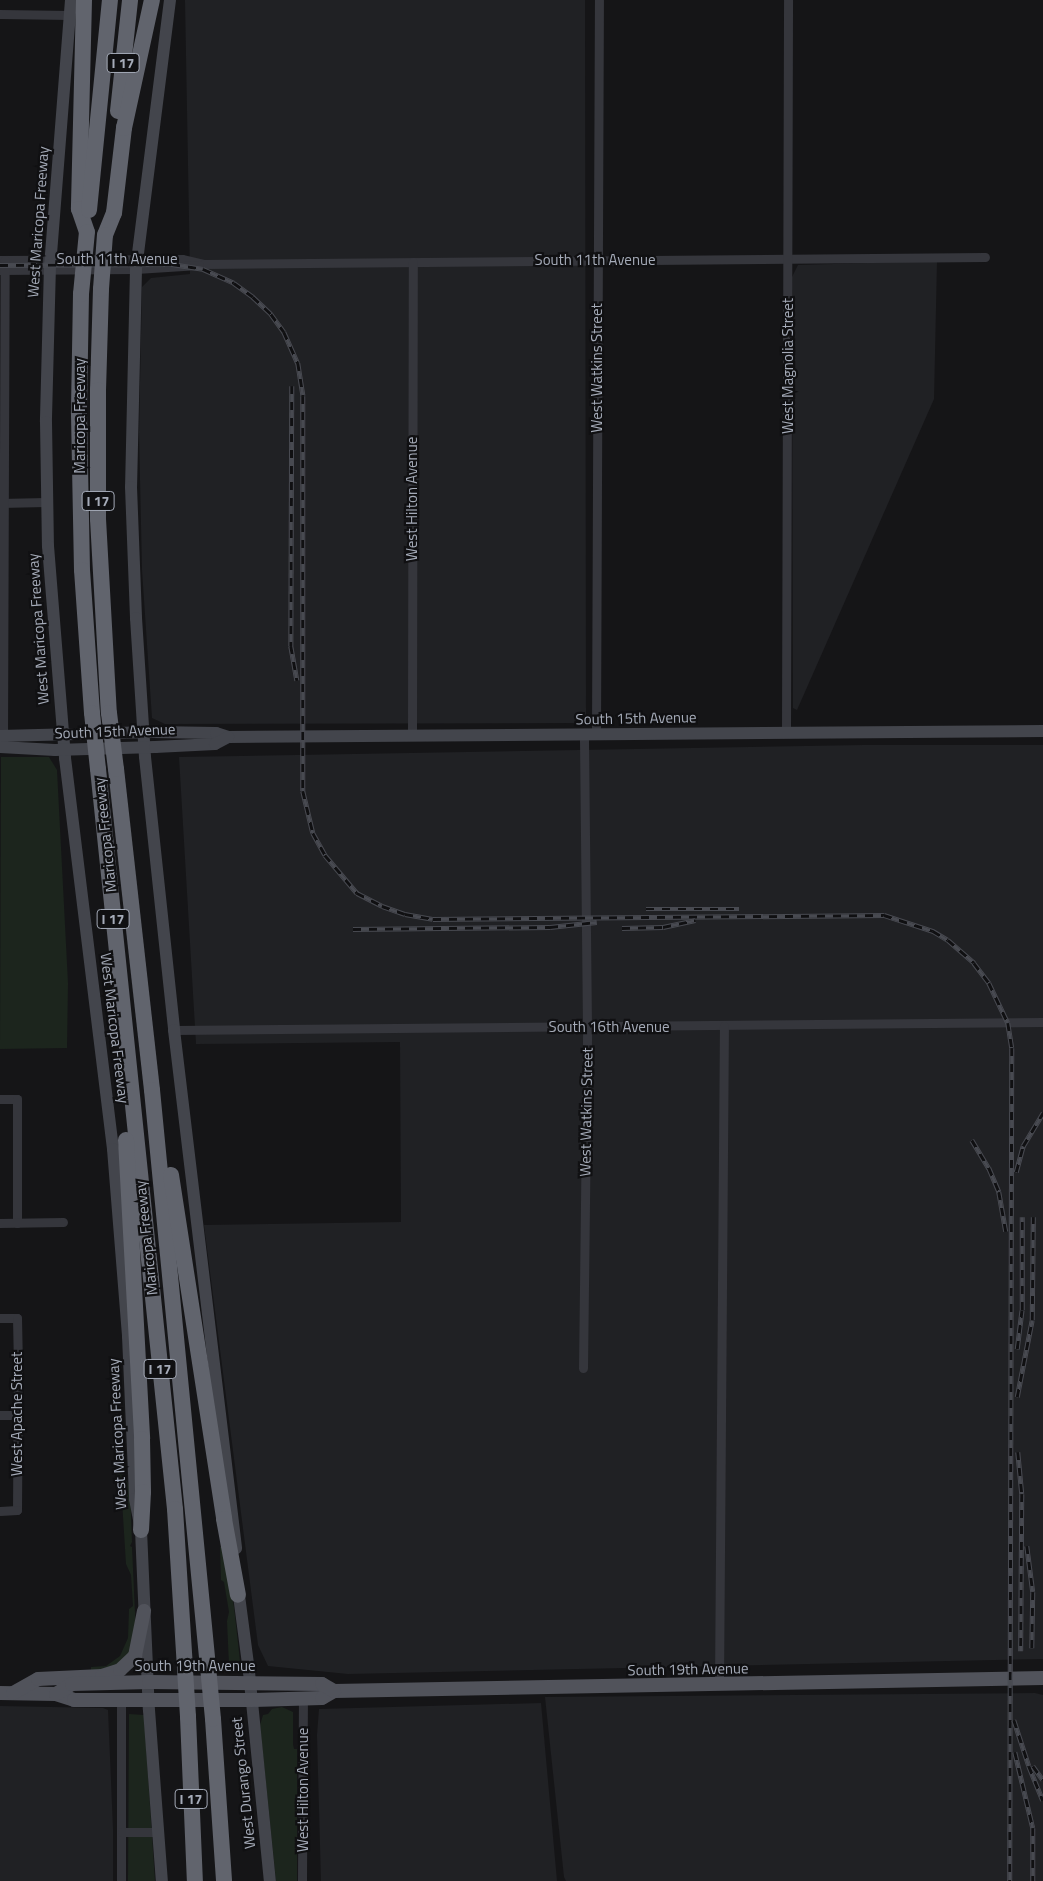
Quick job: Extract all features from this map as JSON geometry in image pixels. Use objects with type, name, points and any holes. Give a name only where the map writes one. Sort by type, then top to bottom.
[{"type":"highway","points":[[84,0],[79,209],[87,232]]},
{"type":"highway","name":"Maricopa Freeway","points":[[110,0],[81,294],[79,414],[82,561],[92,713],[175,1509],[188,1716],[195,1881]]},
{"type":"highway","name":"Maricopa Freeway","points":[[130,0],[101,289],[98,390],[98,519],[109,714],[152,1090],[213,1719],[224,1881]]},
{"type":"highway","points":[[105,235],[114,213],[124,128],[152,0]]},
{"type":"highway","points":[[129,1068],[123,1088],[142,1439],[143,1492],[141,1530]]},
{"type":"highway","points":[[152,1090],[164,1130],[224,1519],[238,1595]]},
{"type":"main road","name":"West Maricopa Freeway","points":[[71,0],[50,264],[46,502],[62,734],[113,1149],[128,1336],[135,1499],[141,1530],[149,1700],[162,1881]]},
{"type":"main road","points":[[170,0],[136,264],[131,495],[136,618],[145,747],[174,1030],[210,1339],[234,1524],[238,1595],[250,1683]]},
{"type":"main road","name":"South 15th Avenue","points":[[2,741],[62,734],[145,732],[216,733],[228,737],[1043,731]]},
{"type":"main road","name":"South 15th Avenue","points":[[2,741],[64,749],[215,744],[228,737]]},
{"type":"main road","points":[[7,1693],[38,1680],[102,1676],[120,1670],[135,1656],[144,1611]]},
{"type":"main road","name":"South 19th Avenue","points":[[7,1693],[56,1694],[74,1700],[252,1700],[322,1698],[334,1692],[1043,1678]]},
{"type":"main road","name":"South 19th Avenue","points":[[56,1694],[72,1684],[149,1682],[322,1684],[334,1692]]},
{"type":"main road","name":"West Durango Street","points":[[250,1683],[270,1881]]},
{"type":"street","name":"West Watkins Street","points":[[583,1368],[599,0]]},
{"type":"street","name":"West Magnolia Street","points":[[786,732],[788,0]]},
{"type":"street","points":[[0,14],[70,15]]},
{"type":"street","name":"South 11th Avenue","points":[[3,260],[50,264],[192,266],[204,264],[985,257]]},
{"type":"street","points":[[2,741],[3,260]]},
{"type":"street","name":"West Hilton Avenue","points":[[412,736],[413,262]]},
{"type":"street","name":"South 11th Avenue","points":[[2,270],[50,264]]},
{"type":"street","points":[[2,503],[46,502]]},
{"type":"street","name":"South 16th Avenue","points":[[174,1030],[1043,1022]]},
{"type":"street","points":[[718,1685],[724,1026]]},
{"type":"street","points":[[0,1099],[17,1099],[17,1223]]},
{"type":"street","points":[[0,1223],[63,1222]]},
{"type":"street","name":"West Apache Street","points":[[0,1318],[16,1318],[17,1415],[16,1510],[0,1511]]},
{"type":"street","points":[[0,1415],[17,1415]]},
{"type":"street","name":"West Hilton Avenue","points":[[302,1881],[303,1699]]},
{"type":"street","points":[[120,1701],[121,1881]]},
{"type":"street","points":[[122,1832],[158,1832]]},
{"type":"shaded area","points":[[185,0],[585,0],[586,718],[579,723],[165,724],[152,718],[142,570],[139,432],[142,287],[151,278],[190,274]]},
{"type":"shaded area","points":[[937,261],[934,399],[797,710],[793,708],[792,277],[798,265]]},
{"type":"shaded area","points":[[864,745],[1043,745],[1043,1659],[348,1674],[268,1666],[258,1645],[204,1225],[401,1222],[400,1042],[196,1044],[179,757]]},
{"type":"shaded area","points":[[1,757],[49,757],[57,770],[68,983],[67,1048],[0,1049]]},
{"type":"shaded area","points":[[119,1467],[130,1487],[132,1542],[130,1546],[132,1547],[136,1635],[134,1650],[119,1665],[91,1672],[91,1667],[106,1666],[120,1656],[128,1638],[129,1609],[133,1606],[131,1575],[126,1564],[121,1485],[116,1477],[117,1468]]},
{"type":"shaded area","points":[[220,1547],[224,1547],[234,1607],[240,1661],[234,1666],[229,1665],[227,1621],[229,1612],[224,1582],[221,1580]]},
{"type":"shaded area","points":[[1035,1693],[1043,1695],[1043,1881],[566,1881],[564,1877],[545,1697]]},
{"type":"shaded area","points":[[541,1703],[557,1881],[321,1881],[317,1735],[319,1709]]},
{"type":"shaded area","points":[[0,1706],[103,1708],[108,1710],[113,1829],[113,1881],[0,1881]]},
{"type":"shaded area","points":[[282,1707],[293,1712],[293,1744],[294,1749],[297,1749],[297,1881],[276,1881],[260,1725],[263,1715],[268,1714],[272,1709]]},
{"type":"shaded area","points":[[129,1714],[144,1715],[155,1881],[128,1881]]},
{"type":"railway","points":[[0,265],[172,264],[203,269],[234,283],[253,297],[271,314],[284,332],[298,363],[303,396],[303,791],[313,833],[325,855],[357,893],[382,906],[405,914],[433,919],[884,915],[933,931],[948,940],[974,963],[989,983],[1008,1023],[1012,1048],[1010,1881]]},
{"type":"railway","points":[[292,386],[291,646],[297,680]]},
{"type":"railway","points":[[646,909],[739,909]]},
{"type":"railway","points":[[622,928],[663,927],[695,920]]},
{"type":"railway","points":[[353,929],[550,927],[597,922]]},
{"type":"railway","points":[[1016,1172],[1023,1146],[1043,1113]]},
{"type":"railway","points":[[972,1140],[989,1168],[999,1192],[1006,1231]]},
{"type":"railway","points":[[1017,1349],[1022,1310],[1022,1217]]},
{"type":"railway","points":[[1017,1397],[1032,1320],[1033,1217]]},
{"type":"railway","points":[[1018,1452],[1022,1494],[1021,1651]]},
{"type":"railway","points":[[1027,1546],[1033,1592],[1032,1648]]},
{"type":"railway","points":[[1014,1720],[1029,1766],[1043,1800]]},
{"type":"railway","points":[[1015,1752],[1033,1828],[1033,1881]]},
{"type":"railway","points":[[1033,1766],[1043,1780]]}]
